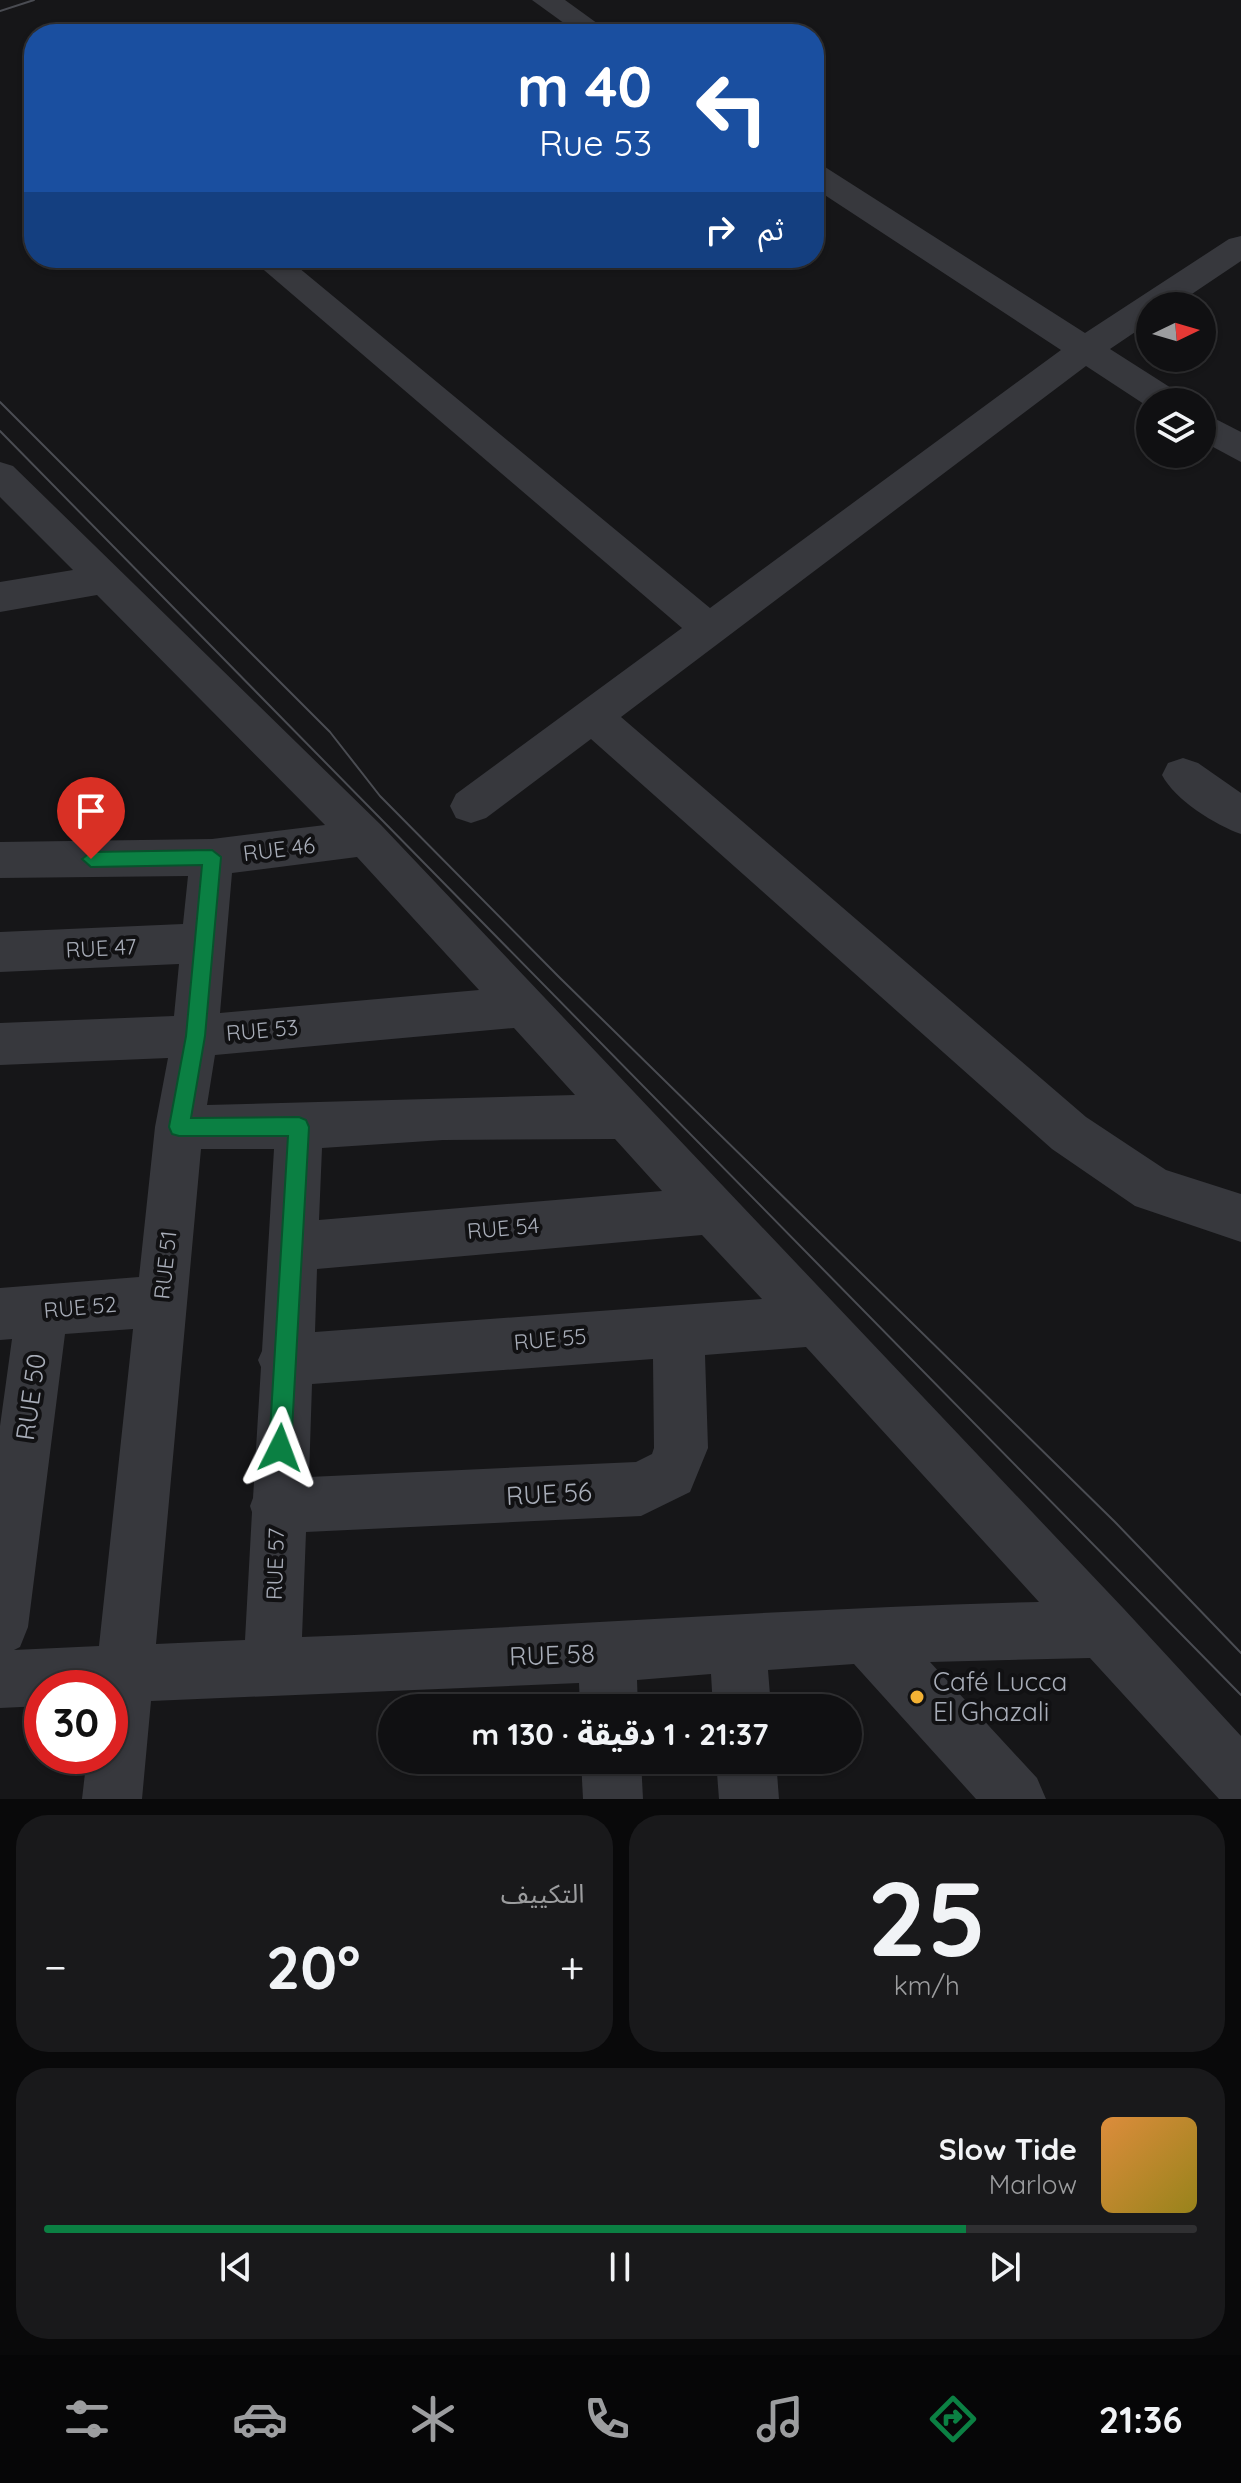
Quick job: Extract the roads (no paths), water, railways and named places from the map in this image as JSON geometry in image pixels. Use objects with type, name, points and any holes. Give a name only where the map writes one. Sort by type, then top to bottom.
[{"type":"street","points":[[546,0],[583,24]]},
{"type":"street","points":[[824,181],[1145,388]]},
{"type":"street","points":[[471,806],[1084,350],[1241,246]]},
{"type":"street","points":[[278,268],[709,629]]},
{"type":"street","points":[[1216,433],[1241,449]]},
{"type":"street","points":[[0,475],[102,580],[366,838],[1241,1779]]},
{"type":"street","points":[[0,597],[102,580]]},
{"type":"street","points":[[592,716],[1069,1133],[1152,1189],[1241,1218]]},
{"type":"street","points":[[1183,775],[1241,816]]},
{"type":"street","name":"RUE 46","points":[[0,860],[212,857],[366,838]]},
{"type":"street","name":"RUE 51","points":[[125,1670],[179,1127],[195,1036],[212,857]]},
{"type":"street","name":"RUE 47","points":[[0,952],[203,943]]},
{"type":"street","name":"RUE 53","points":[[0,1044],[195,1036],[524,1007]]},
{"type":"street","points":[[179,1127],[299,1127],[443,1118],[627,1117]]},
{"type":"street","name":"RUE 57","points":[[272,1666],[284,1360],[299,1127]]},
{"type":"street","name":"RUE 54","points":[[293,1247],[713,1210]]},
{"type":"street","name":"RUE 52","points":[[21,1312],[161,1301]]},
{"type":"street","name":"RUE 50","points":[[0,1627],[21,1312]]},
{"type":"street","name":"RUE 55","points":[[284,1360],[816,1321]]},
{"type":"street","name":"RUE 56","points":[[277,1506],[641,1489],[671,1473],[681,1448],[678,1329]]},
{"type":"street","name":"RUE 58","points":[[128,1673],[272,1666],[608,1681],[737,1645],[866,1635],[1104,1629]]},
{"type":"street","points":[[866,1635],[1016,1799]]},
{"type":"street","points":[[737,1645],[741,1694]]},
{"type":"street","name":"RUE 58","points":[[0,1679],[24,1678]]},
{"type":"street","name":"RUE 51","points":[[112,1799],[115,1774]]},
{"type":"street","points":[[612,1774],[613,1799]]},
{"type":"street","points":[[747,1774],[749,1799]]},
{"type":"tram line","points":[[0,11],[34,0]]},
{"type":"tram line","points":[[0,402],[330,732],[380,796],[559,977],[1115,1522],[1241,1653]]},
{"type":"tram line","points":[[0,431],[1241,1695]]},
{"type":"place","name":"Café Lucca El Ghazali","points":[[917,1697]]}]
